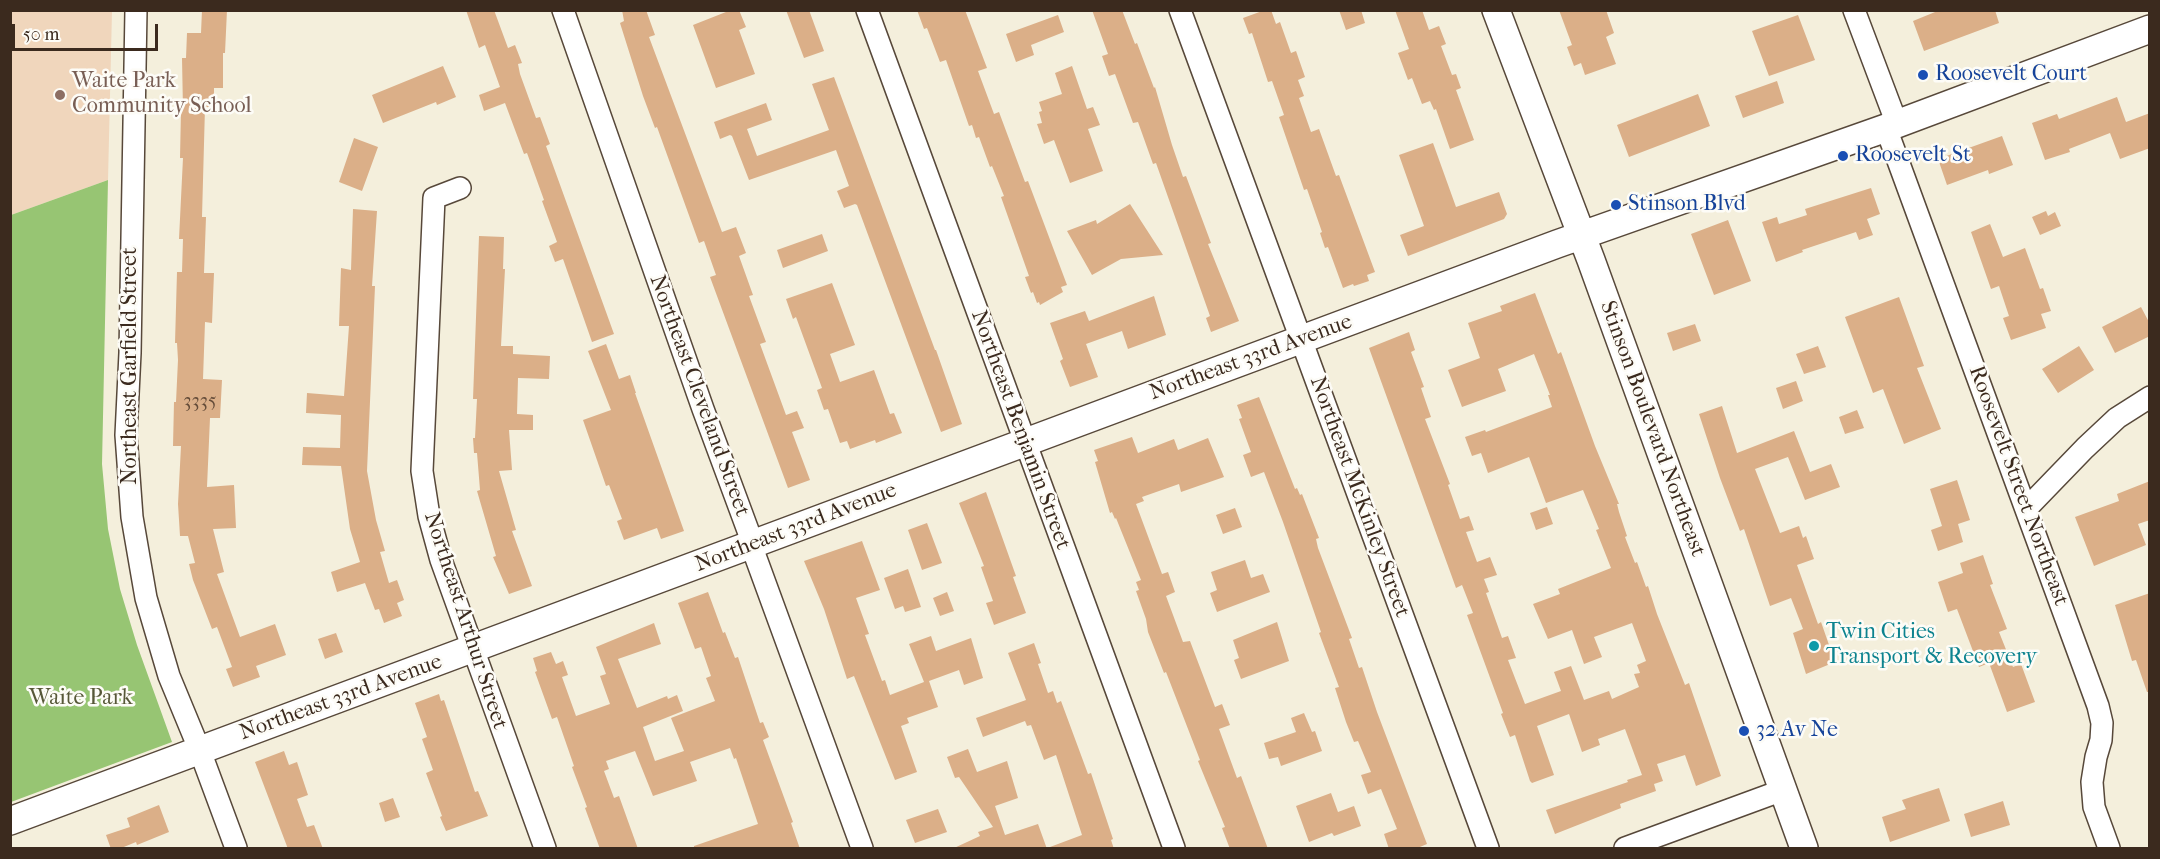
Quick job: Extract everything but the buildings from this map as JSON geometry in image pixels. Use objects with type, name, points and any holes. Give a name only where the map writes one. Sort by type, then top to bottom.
[{"type":"street","name":"Northeast Garfield Street","points":[[136,10],[130,353],[126,435],[132,517],[146,598],[169,676],[200,751],[236,849]]},
{"type":"street","name":"Northeast Cleveland Street","points":[[563,10],[703,409],[753,544],[753,550],[862,849]]},
{"type":"street","name":"Northeast Benjamin Street","points":[[867,10],[1174,849]]},
{"type":"street","name":"Northeast McKinley Street","points":[[1180,10],[1488,849]]},
{"type":"street","name":"Stinson Boulevard Northeast","points":[[1496,10],[1582,235],[1804,849]]},
{"type":"street","name":"Roosevelt Street Northeast","points":[[1854,10],[1892,126],[2102,723],[2101,740],[2092,782],[2094,807],[2109,849]]},
{"type":"street","name":"Northeast 33rd Avenue","points":[[10,821],[1582,235],[1892,126],[2150,29]]},
{"type":"street","name":"Northeast Arthur Street","points":[[460,188],[434,198],[422,471],[435,538],[472,650],[545,849]]},
{"type":"street","points":[[2026,509],[2117,418],[2150,397]]},
{"type":"street","points":[[1625,849],[1783,790]]},
{"type":"shaded area","name":"Waite Park Community School","points":[[10,11],[112,11],[108,180],[11,215]]},
{"type":"green space","name":"Waite Park","points":[[108,180],[102,464],[108,529],[120,589],[137,645],[172,742],[11,802],[11,215]]},
{"type":"place","name":"Roosevelt Court","points":[[1923,75]]},
{"type":"place","name":"Waite Park Community School","points":[[60,95]]},
{"type":"place","name":"Roosevelt St","points":[[1843,156]]},
{"type":"place","name":"Stinson Blvd","points":[[1616,205]]},
{"type":"place","name":"Twin Cities Transport & Recovery","points":[[1814,646]]},
{"type":"place","name":"32 Av Ne","points":[[1744,731]]}]
